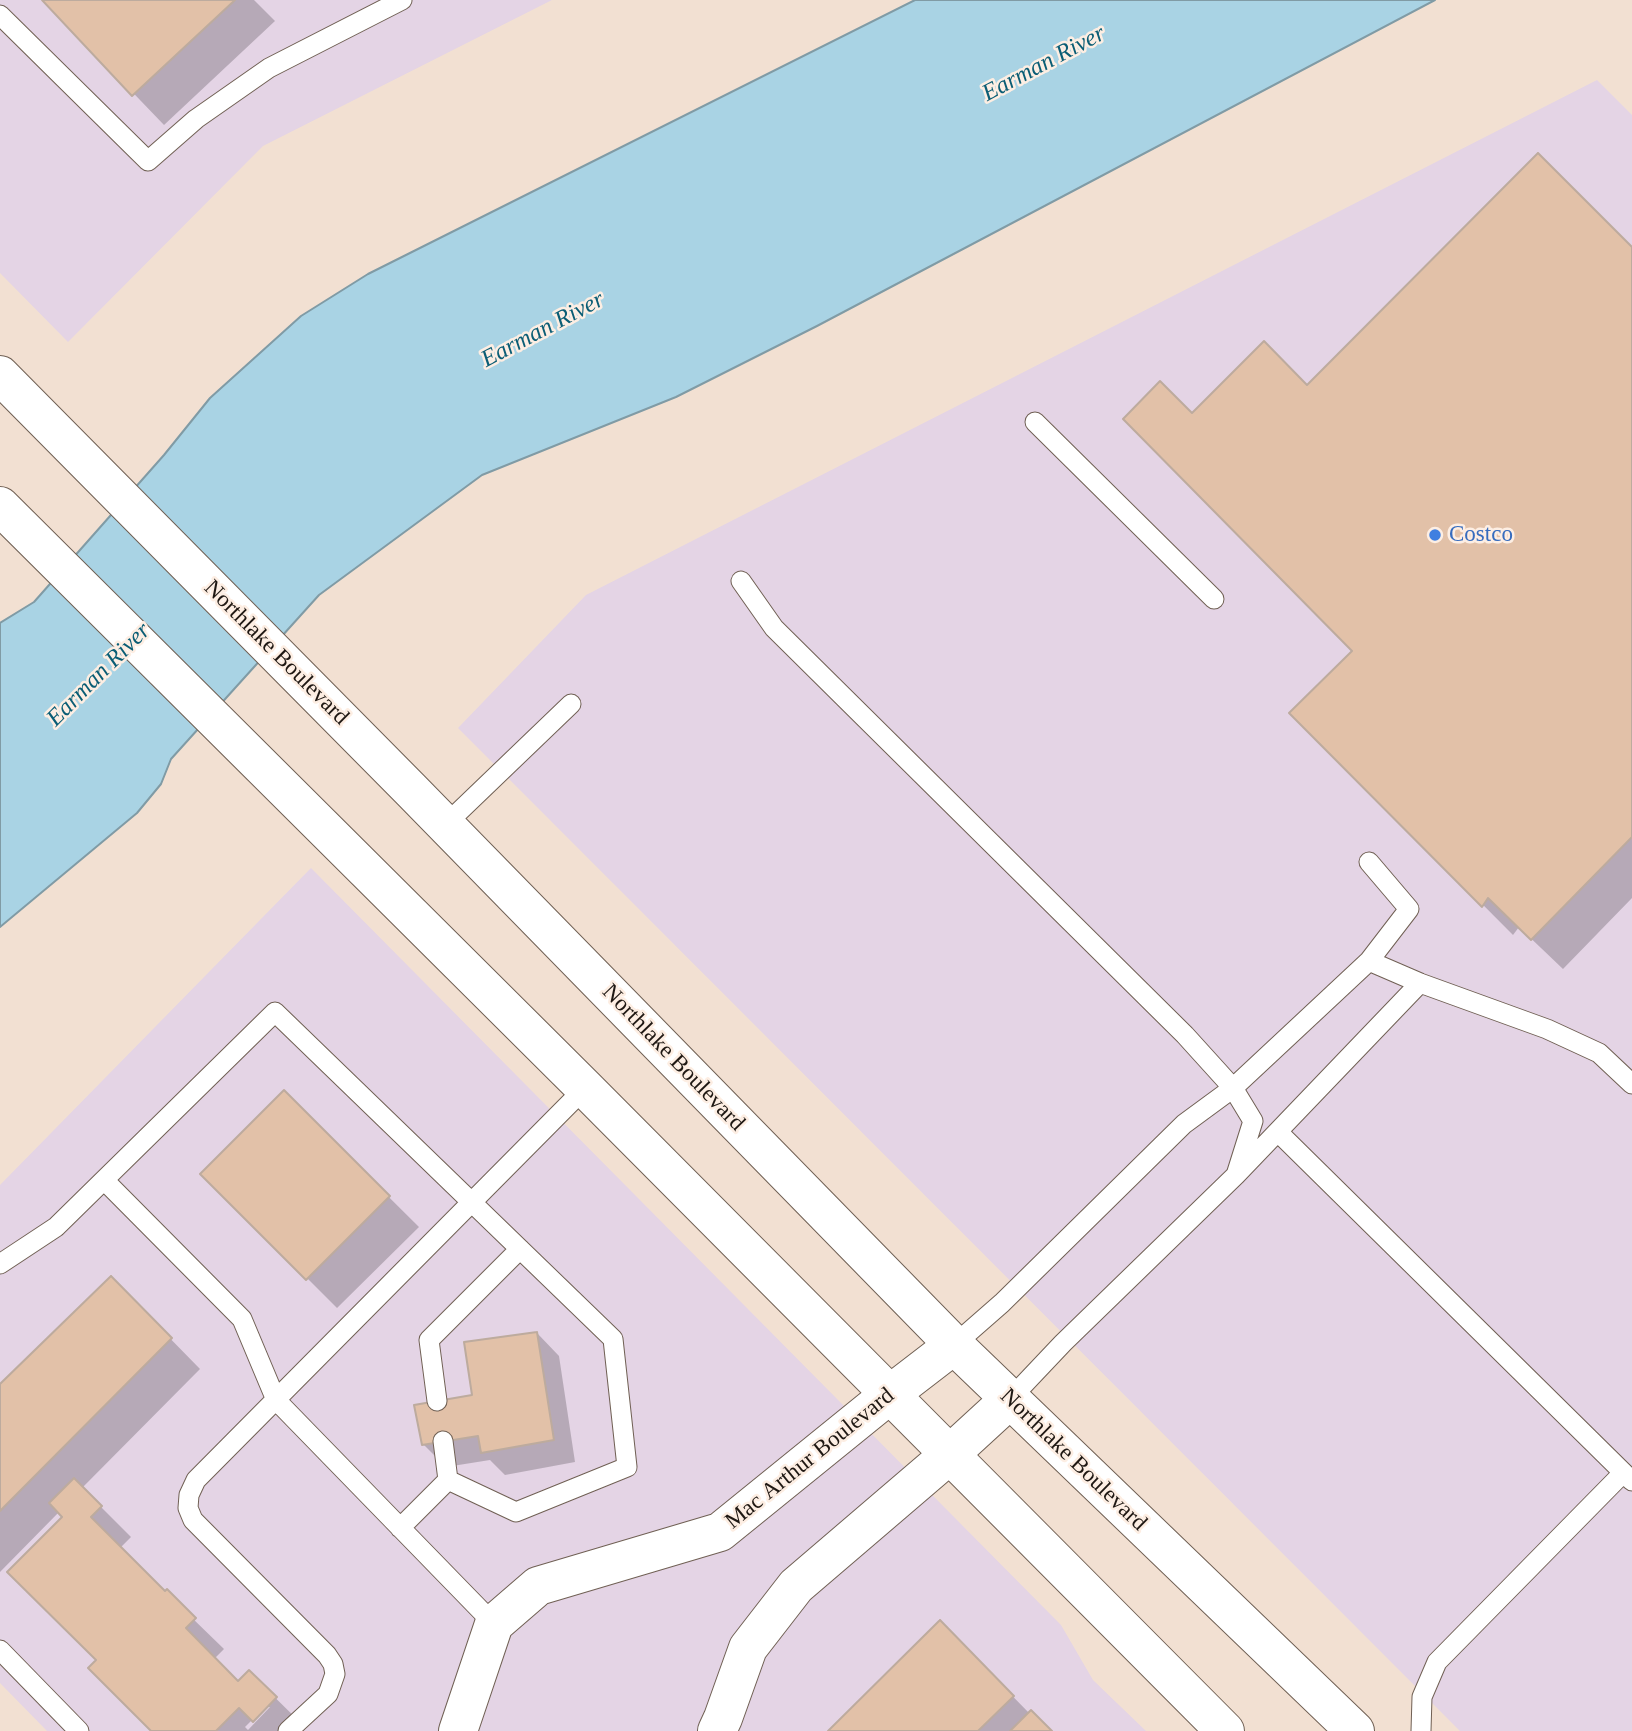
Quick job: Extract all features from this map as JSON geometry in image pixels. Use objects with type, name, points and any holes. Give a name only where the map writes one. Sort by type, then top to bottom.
[{"type":"main road","name":"Northlake Boulevard","points":[[0,375],[954,1345],[1355,1731]]},
{"type":"main road","points":[[0,506],[219,722],[1225,1731]]},
{"type":"main road","name":"Mac Arthur Boulevard","points":[[494,1624],[538,1586],[720,1532],[954,1345]]},
{"type":"main road","points":[[717,1731],[748,1648],[796,1586],[1010,1399]]},
{"type":"main road","points":[[458,1731],[494,1624]]},
{"type":"lane","points":[[0,15],[148,160],[196,119],[269,68],[402,0]]},
{"type":"lane","points":[[1035,422],[1214,599]]},
{"type":"lane","points":[[741,581],[774,628],[1185,1035],[1233,1088],[1253,1121],[1236,1175]]},
{"type":"lane","points":[[445,825],[571,704]]},
{"type":"lane","points":[[954,1345],[996,1309],[1184,1124],[1233,1088],[1369,961],[1409,909],[1369,862]]},
{"type":"lane","points":[[1369,961],[1420,983],[1547,1029],[1599,1053],[1632,1084]]},
{"type":"lane","points":[[1010,1399],[1063,1343],[1236,1175],[1420,983]]},
{"type":"lane","points":[[0,1264],[56,1227],[275,1012],[613,1339],[627,1467],[516,1512],[448,1480]]},
{"type":"lane","points":[[288,1731],[328,1694],[335,1674],[332,1664],[327,1655],[200,1529],[188,1508],[189,1495],[196,1480],[585,1088]]},
{"type":"lane","points":[[1278,1132],[1628,1477],[1437,1662],[1422,1697],[1421,1731]]},
{"type":"lane","points":[[104,1180],[242,1319],[276,1400],[494,1624]]},
{"type":"lane","points":[[438,1401],[429,1340],[520,1249]]},
{"type":"lane","points":[[443,1441],[448,1480]]},
{"type":"lane","points":[[400,1528],[448,1480]]},
{"type":"lane","points":[[0,1650],[79,1731]]},
{"type":"shaded area","points":[[0,0],[552,0],[263,146],[68,342],[0,273]]},
{"type":"shaded area","points":[[1597,80],[1632,115],[1632,1731],[1460,1731],[458,728],[586,595]]},
{"type":"shaded area","points":[[311,868],[1061,1625],[1093,1680],[1146,1731],[47,1731],[0,1683],[0,1185]]},
{"type":"water","name":"Earman River","points":[[915,0],[1435,0],[817,326],[676,397],[482,475],[319,595],[171,759],[161,784],[137,813],[0,927],[0,623],[34,602],[164,455],[210,398],[301,316],[368,274]]},
{"type":"building","points":[[42,0],[235,0],[132,96]]},
{"type":"building","name":"Costco","points":[[1538,153],[1632,247],[1632,837],[1531,940],[1488,898],[1482,907],[1289,713],[1352,651],[1123,419],[1160,381],[1192,413],[1264,341],[1307,385]]},
{"type":"building","points":[[284,1090],[390,1196],[306,1280],[200,1174]]},
{"type":"building","points":[[111,1276],[172,1338],[0,1511],[0,1384]]},
{"type":"building","points":[[537,1332],[554,1440],[481,1453],[478,1436],[422,1445],[414,1405],[472,1395],[464,1342]]},
{"type":"building","points":[[74,1478],[102,1506],[91,1517],[196,1618],[186,1628],[238,1681],[249,1670],[277,1697],[253,1722],[239,1708],[216,1731],[151,1731],[88,1668],[96,1660],[7,1572],[62,1517],[49,1503]]},
{"type":"building","points":[[940,1620],[1014,1696],[978,1731],[828,1731]]},
{"type":"building","points":[[1031,1710],[1052,1731],[1010,1731]]},
{"type":"place","name":"Costco","points":[[1435,535]]}]
